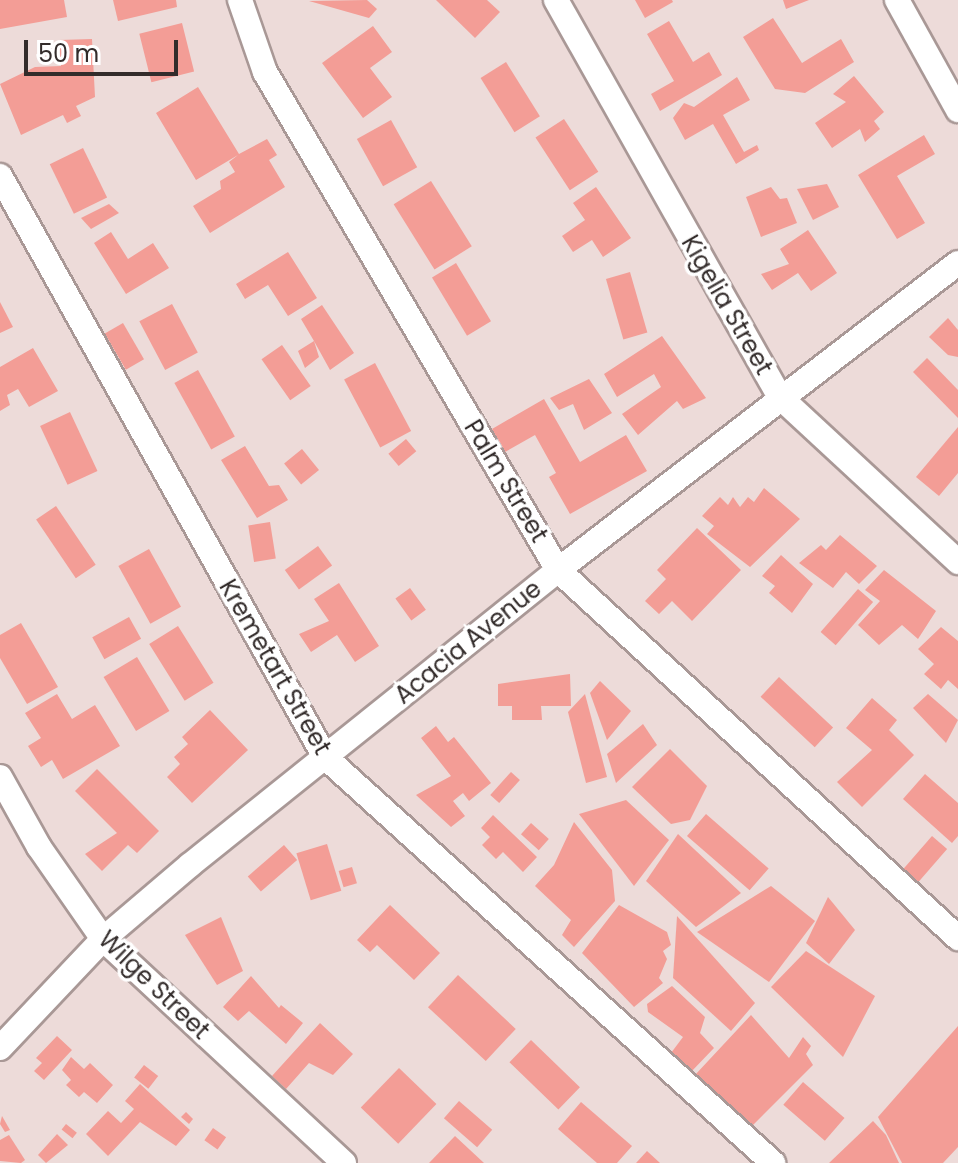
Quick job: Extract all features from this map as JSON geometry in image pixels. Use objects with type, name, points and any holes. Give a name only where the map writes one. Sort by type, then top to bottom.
[{"type":"street","name":"Palm Street","points":[[240,0],[273,85],[558,570],[958,938]]},
{"type":"street","name":"Kigelia Street","points":[[556,0],[780,397],[958,562]]},
{"type":"street","points":[[897,0],[958,110]]},
{"type":"street","name":"Kremetart Street","points":[[0,176],[325,757],[773,1163]]},
{"type":"street","name":"Acacia Avenue","points":[[0,1048],[103,939],[325,757],[558,570],[958,263]]},
{"type":"street","name":"Wilge Street","points":[[0,777],[39,847],[103,939],[344,1163]]},
{"type":"building","points":[[0,0],[64,0],[67,17],[0,29]]},
{"type":"building","points":[[113,0],[176,0],[177,7],[118,21]]},
{"type":"building","points":[[367,0],[377,9],[369,18],[309,1]]},
{"type":"building","points":[[436,0],[487,0],[500,12],[475,38]]},
{"type":"building","points":[[635,0],[672,0],[673,2],[645,18]]},
{"type":"building","points":[[783,0],[809,0],[786,9]]},
{"type":"building","points":[[773,18],[802,63],[841,39],[854,62],[805,93],[775,89],[743,37]]},
{"type":"building","points":[[669,21],[693,62],[709,52],[722,75],[660,111],[651,94],[674,81],[647,34]]},
{"type":"building","points":[[182,23],[194,72],[151,82],[139,34]]},
{"type":"building","points":[[373,26],[392,52],[370,68],[392,97],[363,118],[322,63]]},
{"type":"building","points":[[92,39],[95,97],[76,106],[81,116],[67,123],[63,115],[21,135],[0,84],[35,67],[61,66],[59,40]]},
{"type":"building","points":[[506,62],[540,116],[514,132],[481,78]]},
{"type":"building","points":[[854,76],[884,112],[874,121],[880,129],[865,142],[860,129],[832,148],[815,123],[846,102],[833,94]]},
{"type":"building","points":[[737,77],[750,100],[723,115],[744,152],[757,145],[759,150],[736,164],[713,124],[685,140],[673,118],[684,103],[694,107]]},
{"type":"building","points":[[198,87],[239,154],[267,139],[277,155],[269,160],[285,187],[210,233],[193,206],[221,189],[220,181],[235,172],[229,162],[238,155],[196,180],[156,113]]},
{"type":"building","points":[[564,119],[598,172],[570,190],[535,138]]},
{"type":"building","points":[[391,120],[417,167],[383,186],[357,139]]},
{"type":"building","points":[[924,135],[935,154],[897,176],[925,223],[897,239],[858,175]]},
{"type":"building","points":[[83,148],[107,197],[74,214],[50,164]]},
{"type":"building","points":[[431,181],[472,246],[434,270],[394,204]]},
{"type":"building","points":[[827,184],[839,207],[813,220],[797,189]]},
{"type":"building","points":[[596,187],[631,238],[603,257],[592,240],[573,252],[562,236],[585,220],[573,203]]},
{"type":"building","points":[[771,187],[780,199],[787,198],[797,223],[761,237],[746,197]]},
{"type":"building","points":[[109,204],[119,213],[91,229],[81,218]]},
{"type":"building","points":[[808,230],[837,273],[811,291],[798,273],[772,290],[761,274],[789,264],[780,249]]},
{"type":"building","points":[[111,232],[128,259],[153,243],[169,268],[126,294],[94,243]]},
{"type":"building","points":[[288,252],[317,298],[288,316],[268,285],[245,299],[236,284]]},
{"type":"building","points":[[456,263],[491,321],[467,336],[432,277]]},
{"type":"building","points":[[630,272],[647,333],[623,339],[606,279]]},
{"type":"building","points":[[0,302],[13,327],[0,333]]},
{"type":"building","points":[[172,304],[198,353],[165,370],[139,321]]},
{"type":"building","points":[[322,305],[354,353],[330,370],[301,319]]},
{"type":"building","points":[[948,318],[958,330],[958,357],[948,355],[929,337]]},
{"type":"building","points":[[123,323],[144,359],[126,370],[105,334]]},
{"type":"building","points":[[662,336],[706,398],[683,409],[677,401],[638,435],[622,414],[661,387],[654,374],[617,397],[604,374]]},
{"type":"building","points":[[314,341],[319,357],[305,368],[298,351]]},
{"type":"building","points":[[282,345],[311,386],[290,400],[262,359]]},
{"type":"building","points":[[33,348],[58,391],[29,407],[18,389],[7,395],[10,405],[0,411],[0,367]]},
{"type":"building","points":[[927,358],[958,390],[958,418],[913,372]]},
{"type":"building","points":[[375,363],[411,431],[380,447],[344,379]]},
{"type":"building","points":[[198,370],[235,436],[211,450],[174,383]]},
{"type":"building","points":[[589,379],[612,413],[584,430],[573,404],[559,410],[550,398]]},
{"type":"building","points":[[544,399],[580,462],[626,435],[647,471],[570,514],[549,477],[556,473],[535,435],[505,452],[492,429]]},
{"type":"building","points":[[70,412],[97,471],[68,485],[40,426]]},
{"type":"building","points":[[958,427],[958,473],[939,496],[916,477]]},
{"type":"building","points":[[406,439],[416,451],[399,466],[388,454]]},
{"type":"building","points":[[245,446],[269,486],[279,485],[288,500],[257,518],[221,460]]},
{"type":"building","points":[[302,449],[319,470],[301,484],[284,463]]},
{"type":"building","points":[[764,488],[800,519],[750,567],[707,534],[714,526],[702,516],[720,497],[728,505],[733,497],[740,507],[748,497],[754,502]]},
{"type":"building","points":[[56,506],[96,565],[76,578],[36,519]]},
{"type":"building","points":[[270,522],[276,559],[254,562],[248,525]]},
{"type":"building","points":[[697,528],[741,570],[692,621],[672,601],[659,614],[645,601],[666,579],[657,570]]},
{"type":"building","points":[[840,535],[877,566],[859,584],[846,572],[833,588],[799,563],[821,545],[826,550]]},
{"type":"building","points":[[318,546],[332,565],[299,590],[285,570]]},
{"type":"building","points":[[149,549],[181,607],[150,624],[118,566]]},
{"type":"building","points":[[781,555],[813,584],[792,613],[769,593],[775,586],[762,576]]},
{"type":"building","points":[[884,570],[936,611],[918,639],[902,625],[879,645],[858,625],[880,601],[865,590]]},
{"type":"building","points":[[339,583],[379,646],[355,662],[337,635],[311,652],[299,634],[329,621],[314,599]]},
{"type":"building","points":[[410,588],[426,610],[411,620],[395,599]]},
{"type":"building","points":[[858,589],[873,602],[836,645],[821,632]]},
{"type":"building","points":[[129,617],[141,639],[104,659],[92,637]]},
{"type":"building","points":[[21,623],[58,687],[27,704],[0,658],[0,635]]},
{"type":"building","points":[[178,626],[214,683],[185,701],[149,644]]},
{"type":"building","points":[[941,627],[958,641],[958,689],[948,680],[941,689],[924,674],[934,664],[918,649]]},
{"type":"building","points":[[137,657],[169,711],[136,731],[104,677]]},
{"type":"building","points":[[570,674],[571,706],[541,706],[542,720],[512,720],[512,706],[498,706],[498,684]]},
{"type":"building","points":[[779,677],[833,727],[815,747],[761,697]]},
{"type":"building","points":[[600,681],[631,711],[607,740],[590,693]]},
{"type":"building","points":[[57,694],[72,719],[95,705],[120,746],[63,779],[52,760],[41,767],[28,746],[41,738],[25,713]]},
{"type":"building","points":[[585,694],[607,777],[586,783],[568,712]]},
{"type":"building","points":[[928,694],[958,720],[946,743],[913,708]]},
{"type":"building","points":[[872,698],[897,720],[889,730],[914,755],[862,807],[837,782],[872,750],[846,728]]},
{"type":"building","points":[[210,710],[248,750],[192,803],[167,777],[180,764],[174,757],[188,744],[182,737]]},
{"type":"building","points":[[643,724],[657,745],[616,783],[607,754]]},
{"type":"building","points":[[436,726],[448,742],[454,737],[491,783],[469,801],[463,793],[453,801],[465,816],[451,827],[416,795],[451,776],[421,738]]},
{"type":"building","points":[[670,749],[707,786],[690,820],[671,824],[632,787]]},
{"type":"building","points":[[97,769],[159,831],[137,853],[128,845],[102,871],[85,854],[117,833],[75,791]]},
{"type":"building","points":[[511,772],[520,780],[499,803],[490,795]]},
{"type":"building","points":[[925,774],[958,803],[958,836],[952,843],[903,799]]},
{"type":"building","points":[[626,800],[669,840],[634,886],[579,814]]},
{"type":"building","points":[[706,814],[769,868],[750,890],[687,836]]},
{"type":"building","points":[[493,815],[537,857],[523,872],[503,852],[496,859],[482,845],[490,837],[481,828]]},
{"type":"building","points":[[574,822],[612,870],[615,901],[574,947],[562,935],[571,920],[535,886],[554,865]]},
{"type":"building","points":[[531,823],[549,839],[539,850],[521,834]]},
{"type":"building","points":[[678,834],[741,893],[696,927],[646,881]]},
{"type":"building","points":[[932,836],[947,849],[918,883],[902,870]]},
{"type":"building","points":[[327,844],[341,891],[311,900],[296,853]]},
{"type":"building","points":[[284,845],[297,860],[261,892],[248,876]]},
{"type":"building","points":[[352,867],[357,883],[344,887],[339,871]]},
{"type":"building","points":[[771,886],[815,921],[769,982],[697,932]]},
{"type":"building","points":[[828,897],[855,930],[829,964],[806,943]]},
{"type":"building","points":[[390,905],[440,953],[414,980],[377,945],[370,952],[357,940]]},
{"type":"building","points":[[619,905],[667,932],[671,945],[663,951],[667,959],[659,978],[663,983],[634,1007],[582,953]]},
{"type":"building","points":[[677,916],[755,1003],[731,1031],[673,978]]},
{"type":"building","points":[[221,917],[243,971],[217,985],[185,935]]},
{"type":"building","points":[[806,951],[875,996],[843,1057],[771,987]]},
{"type":"building","points":[[458,975],[516,1029],[486,1061],[428,1007]]},
{"type":"building","points":[[251,976],[279,1008],[281,1005],[303,1023],[286,1044],[249,1011],[238,1021],[223,1007]]},
{"type":"building","points":[[672,986],[705,1017],[700,1033],[714,1048],[690,1073],[671,1053],[683,1037],[648,1012],[647,1004]]},
{"type":"building","points":[[751,1015],[789,1058],[803,1037],[811,1046],[806,1054],[813,1065],[750,1128],[695,1075]]},
{"type":"building","points":[[320,1023],[353,1054],[333,1075],[309,1063],[286,1089],[272,1076]]},
{"type":"building","points":[[958,1026],[958,1147],[943,1163],[902,1163],[878,1117]]},
{"type":"building","points":[[57,1036],[72,1050],[44,1080],[34,1071],[42,1063],[36,1058]]},
{"type":"building","points":[[531,1040],[580,1087],[558,1110],[509,1062]]},
{"type":"building","points":[[71,1057],[84,1069],[90,1063],[113,1085],[97,1103],[84,1092],[79,1097],[66,1085],[71,1080],[62,1070]]},
{"type":"building","points":[[144,1065],[158,1076],[148,1089],[134,1078]]},
{"type":"building","points":[[399,1068],[436,1104],[398,1144],[361,1108]]},
{"type":"building","points":[[803,1082],[845,1118],[825,1141],[783,1105]]},
{"type":"building","points":[[140,1084],[190,1130],[176,1146],[140,1122],[108,1156],[86,1134],[108,1111],[121,1123],[134,1109],[125,1101]]},
{"type":"building","points":[[459,1101],[492,1130],[477,1147],[444,1118]]},
{"type":"building","points":[[581,1102],[632,1146],[617,1163],[597,1163],[558,1129]]},
{"type":"building","points":[[186,1112],[193,1119],[189,1124],[181,1117]]},
{"type":"building","points":[[2,1116],[10,1130],[5,1132],[0,1124]]},
{"type":"building","points":[[873,1121],[886,1135],[899,1163],[829,1163]]},
{"type":"building","points":[[66,1124],[77,1133],[72,1138],[62,1129]]},
{"type":"building","points":[[213,1128],[226,1137],[218,1149],[204,1140]]},
{"type":"building","points":[[57,1134],[68,1145],[46,1163],[38,1155]]},
{"type":"building","points":[[9,1135],[25,1160],[21,1163],[0,1161],[0,1140]]},
{"type":"building","points":[[455,1136],[484,1163],[429,1163]]},
{"type":"building","points":[[647,1151],[660,1163],[636,1163]]}]
